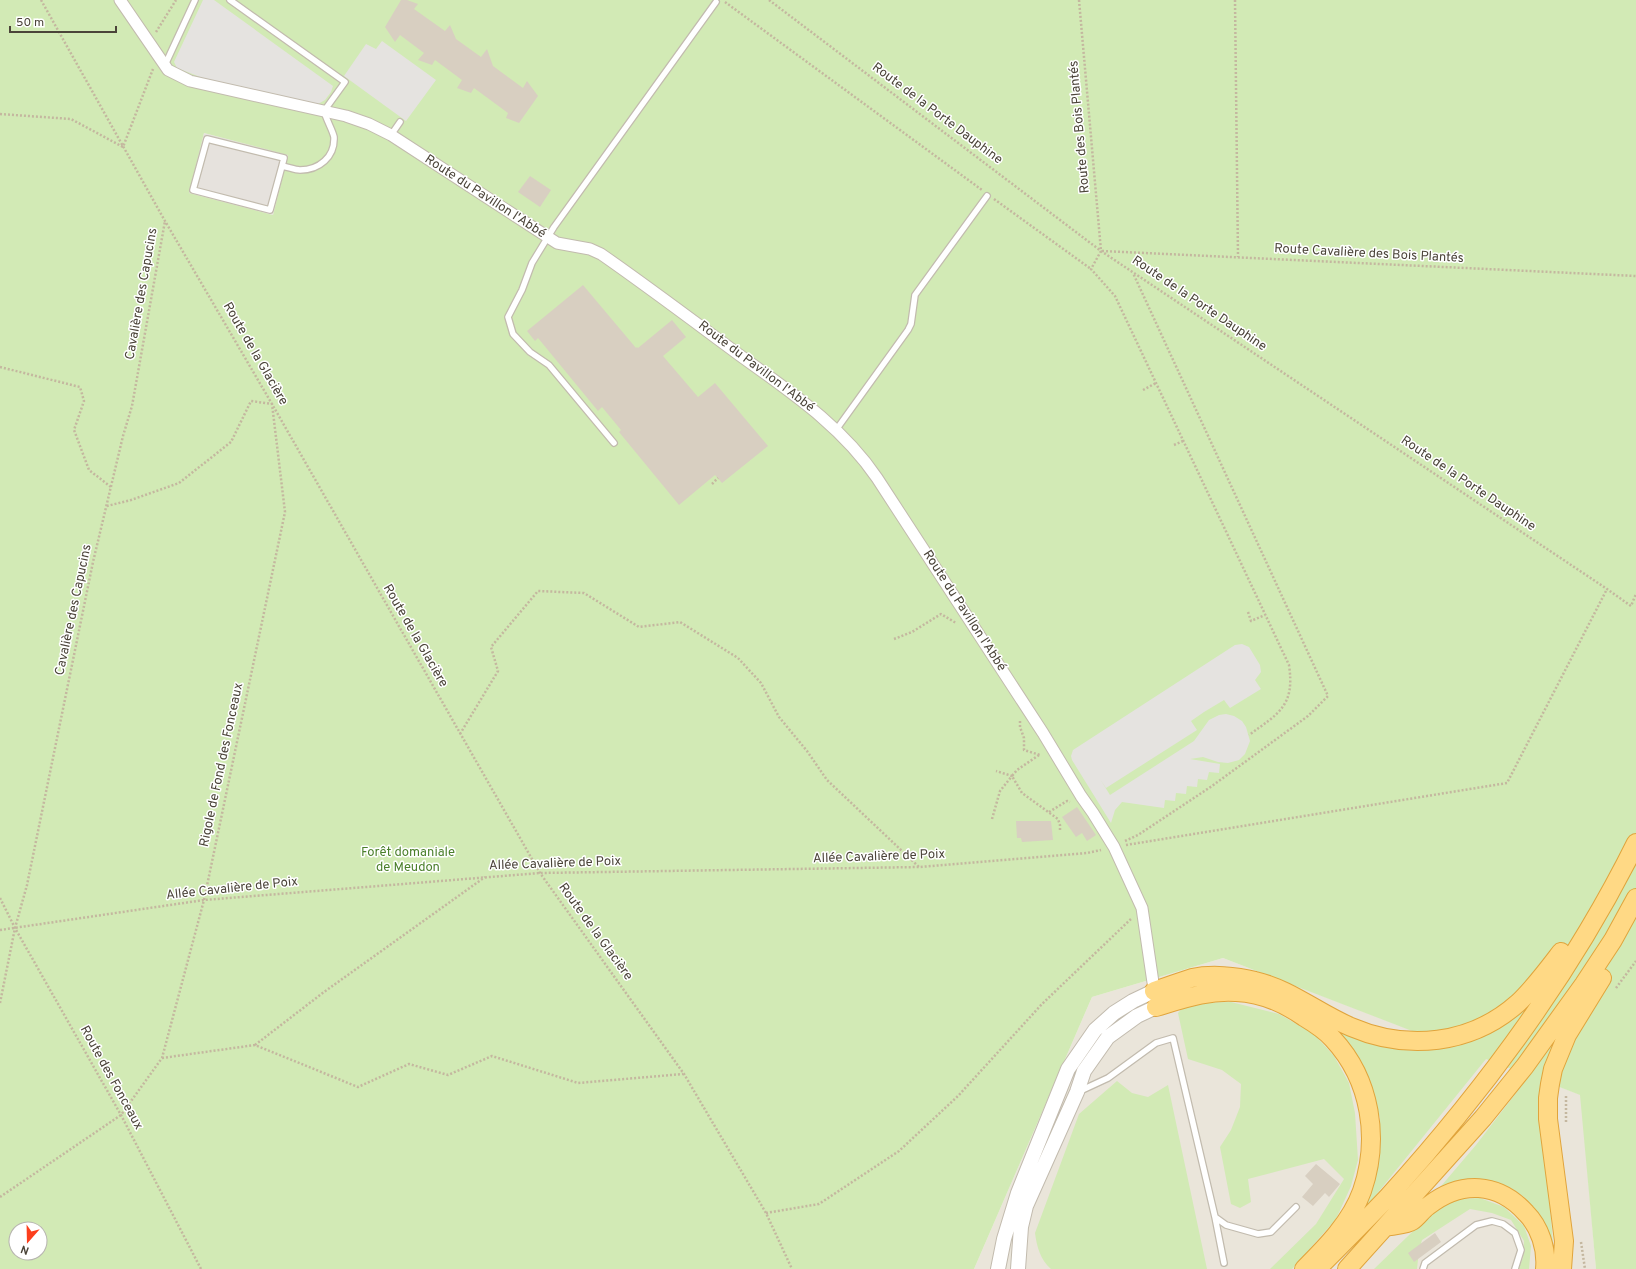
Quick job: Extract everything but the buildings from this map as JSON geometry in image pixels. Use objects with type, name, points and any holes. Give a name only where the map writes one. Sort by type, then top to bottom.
[{"type":"highway","points":[[1317,1269],[1386,1198],[1427,1152],[1502,1059],[1535,1012],[1590,927],[1636,843]]},
{"type":"highway","points":[[1347,1269],[1483,1118],[1525,1066],[1584,984],[1613,940],[1636,898]]},
{"type":"highway","points":[[1155,999],[1191,978],[1230,977],[1255,981],[1281,990],[1340,1022],[1378,1037],[1416,1042],[1441,1040],[1461,1036],[1477,1029],[1496,1019],[1518,1003],[1548,970],[1564,946],[1590,927]]},
{"type":"highway","points":[[1571,1269],[1572,1240],[1549,1138],[1548,1098],[1553,1069],[1567,1035],[1607,971],[1613,940]]},
{"type":"highway","points":[[1155,999],[1222,992],[1238,992],[1268,998],[1295,1011],[1323,1030],[1333,1039],[1354,1068],[1361,1083],[1369,1111],[1371,1138],[1370,1162],[1361,1193],[1354,1209],[1329,1244],[1304,1269]]},
{"type":"highway","points":[[1386,1227],[1412,1221],[1427,1206],[1452,1191],[1472,1188],[1493,1190],[1511,1199],[1536,1225],[1541,1236],[1544,1249],[1545,1269]]},
{"type":"highway","points":[[1562,1269],[1572,1240]]},
{"type":"street","name":"Route du Pavillon l'Abbé","points":[[120,0],[159,54],[168,70],[190,81],[346,116],[369,124],[391,135],[548,238],[557,243],[590,249],[601,254],[802,401],[836,430],[858,453],[877,478],[1052,747],[1114,847],[1142,908],[1155,999]]},
{"type":"street","points":[[1018,1269],[1018,1250],[1026,1206],[1077,1092],[1084,1071],[1108,1037],[1137,1016],[1155,999]]},
{"type":"street","points":[[998,1269],[1004,1239],[1018,1193],[1068,1069],[1095,1030],[1114,1013],[1133,1001],[1155,999]]},
{"type":"street","points":[[1018,1250],[1029,1269]]},
{"type":"lane","points":[[165,65],[195,0]]},
{"type":"lane","points":[[230,0],[345,82],[324,111],[334,138],[329,158],[321,165],[312,168],[300,170],[282,166]]},
{"type":"lane","points":[[614,443],[549,365],[530,352],[513,334],[508,317],[522,290],[532,263],[548,238],[586,182],[716,2]]},
{"type":"lane","points":[[391,135],[400,122]]},
{"type":"lane","points":[[207,138],[284,158],[282,166],[270,210],[193,190],[207,138]]},
{"type":"lane","points":[[836,430],[908,330],[911,324],[915,295],[988,195]]},
{"type":"lane","points":[[1077,1092],[1108,1078],[1156,1044],[1173,1038],[1216,1217],[1224,1263]]},
{"type":"lane","points":[[1216,1217],[1226,1225],[1258,1234],[1271,1232],[1296,1207]]},
{"type":"lane","points":[[1423,1269],[1425,1263],[1476,1225],[1492,1221],[1503,1224],[1515,1233],[1521,1250],[1515,1269]]},
{"type":"path","name":"Route de la Glacière","points":[[41,0],[165,221],[272,404],[540,873],[684,1074],[766,1214],[792,1269]]},
{"type":"path","points":[[0,114],[72,119],[123,147],[159,54],[156,32],[176,0]]},
{"type":"path","points":[[722,0],[983,190]]},
{"type":"path","name":"Route de la Porte Dauphine","points":[[769,0],[1101,251],[1631,606],[1636,594]]},
{"type":"path","name":"Route des Bois Plantés","points":[[1079,0],[1101,251]]},
{"type":"path","points":[[1235,0],[1238,257]]},
{"type":"path","points":[[988,195],[1091,269],[1115,296],[1289,666],[1290,691],[1284,706],[1275,716],[1249,735]]},
{"type":"path","name":"Cavalière des Capucins","points":[[0,1002],[15,928],[27,885],[93,562],[123,436],[132,406],[165,221]]},
{"type":"path","points":[[1091,269],[1101,251]]},
{"type":"path","name":"Route Cavalière des Bois Plantés","points":[[1101,251],[1636,276]]},
{"type":"path","points":[[1114,847],[1138,835],[1212,786],[1308,716],[1328,696],[1133,272]]},
{"type":"path","points":[[0,367],[80,387],[84,401],[74,430],[89,470],[111,487]]},
{"type":"path","points":[[1143,390],[1156,383]]},
{"type":"path","points":[[107,506],[131,500],[179,483],[231,442],[251,401],[272,404]]},
{"type":"path","name":"Rigole de Fond des Fonceaux","points":[[0,1197],[120,1115],[162,1058],[204,900],[285,512],[272,404]]},
{"type":"path","points":[[1174,445],[1183,441]]},
{"type":"path","points":[[712,484],[718,478]]},
{"type":"path","points":[[1114,847],[1507,783],[1607,589]]},
{"type":"path","points":[[460,735],[498,672],[491,647],[538,592],[584,593],[639,627],[680,622],[738,658],[761,683],[779,717],[807,751],[827,780],[920,867]]},
{"type":"path","points":[[1248,612],[1251,621],[1265,615]]},
{"type":"path","points":[[894,639],[912,632],[941,614],[962,627]]},
{"type":"path","points":[[1020,715],[1020,727],[1024,738],[1024,750],[1040,755]]},
{"type":"path","points":[[992,819],[1000,791],[1017,770],[1052,747]]},
{"type":"path","points":[[996,771],[1012,776],[1022,793],[1058,820],[1060,830]]},
{"type":"path","points":[[1049,812],[1065,802]]},
{"type":"path","name":"Allée Cavalière de Poix","points":[[0,930],[204,900],[486,877],[540,873],[920,867],[1087,853],[1114,847]]},
{"type":"path","points":[[162,1058],[255,1045],[324,992],[486,877]]},
{"type":"path","name":"Route des Fonceaux","points":[[0,898],[15,928],[120,1115],[201,1269]]},
{"type":"path","points":[[766,1214],[819,1204],[899,1151],[958,1096],[1042,1004],[1142,908]]},
{"type":"path","points":[[1613,991],[1636,961]]},
{"type":"path","points":[[255,1045],[358,1087],[409,1064],[448,1075],[492,1056],[578,1083],[684,1074]]},
{"type":"path","points":[[1566,1089],[1566,1126]]},
{"type":"path","points":[[1572,1240],[1585,1269]]},
{"type":"shaded area","points":[[203,0],[214,0],[333,86],[331,92],[325,100],[318,104],[208,80],[177,68],[174,62]]},
{"type":"shaded area","points":[[382,41],[436,80],[406,121],[344,76],[366,44],[376,49]]},
{"type":"shaded area","points":[[204,133],[288,154],[273,215],[188,193]]},
{"type":"shaded area","points":[[1242,644],[1249,647],[1260,665],[1261,672],[1255,680],[1261,689],[1230,708],[1224,700],[1204,712],[1191,721],[1197,730],[1106,788],[1100,779],[1110,795],[1194,741],[1209,720],[1219,715],[1226,714],[1234,716],[1242,721],[1246,727],[1250,741],[1245,754],[1239,760],[1228,763],[1218,762],[1203,757],[1190,759],[1220,764],[1219,773],[1209,772],[1207,780],[1198,779],[1197,787],[1187,786],[1186,794],[1176,793],[1175,801],[1165,800],[1164,808],[1122,802],[1115,810],[1111,823],[1072,760],[1071,756],[1073,750],[1235,645]]},
{"type":"shaded area","points":[[1223,958],[1581,1095],[1596,1269],[974,1269],[1092,997]]},
{"type":"green space","name":"Forêt domaniale de Meudon","points":[[0,0],[1636,0],[1636,1269],[1596,1269],[1580,1095],[1544,1081],[1540,1105],[1540,1130],[1549,1195],[1553,1243],[1548,1242],[1540,1216],[1524,1197],[1511,1188],[1495,1182],[1473,1178],[1436,1192],[1476,1145],[1529,1076],[1486,1059],[1363,1211],[1363,1206],[1375,1179],[1380,1146],[1380,1118],[1367,1080],[1326,1024],[1366,1041],[1396,1049],[1420,1050],[1438,1049],[1451,1046],[1223,958],[1092,997],[974,1269],[0,1269]],"holes":[[[204,133],[288,155],[273,215],[189,193]]]},
{"type":"green space","points":[[1231,1002],[1279,1014],[1314,1034],[1334,1056],[1349,1083],[1355,1113],[1358,1160],[1351,1186],[1336,1219],[1292,1269],[1270,1269],[1316,1224],[1344,1179],[1324,1159],[1248,1179],[1251,1202],[1240,1208],[1231,1204],[1220,1147],[1231,1130],[1240,1107],[1241,1084],[1222,1070],[1188,1059],[1178,1013],[1187,1003]]},
{"type":"green space","points":[[1117,1081],[1132,1093],[1148,1097],[1168,1085],[1207,1269],[1051,1269],[1042,1257],[1038,1248],[1035,1233],[1079,1114]]},
{"type":"green space","points":[[1480,1198],[1504,1207],[1524,1226],[1531,1246],[1529,1269],[1518,1269],[1523,1258],[1524,1241],[1511,1220],[1492,1213],[1470,1209],[1422,1240],[1419,1250],[1417,1269],[1374,1269],[1439,1206],[1458,1199]]}]
